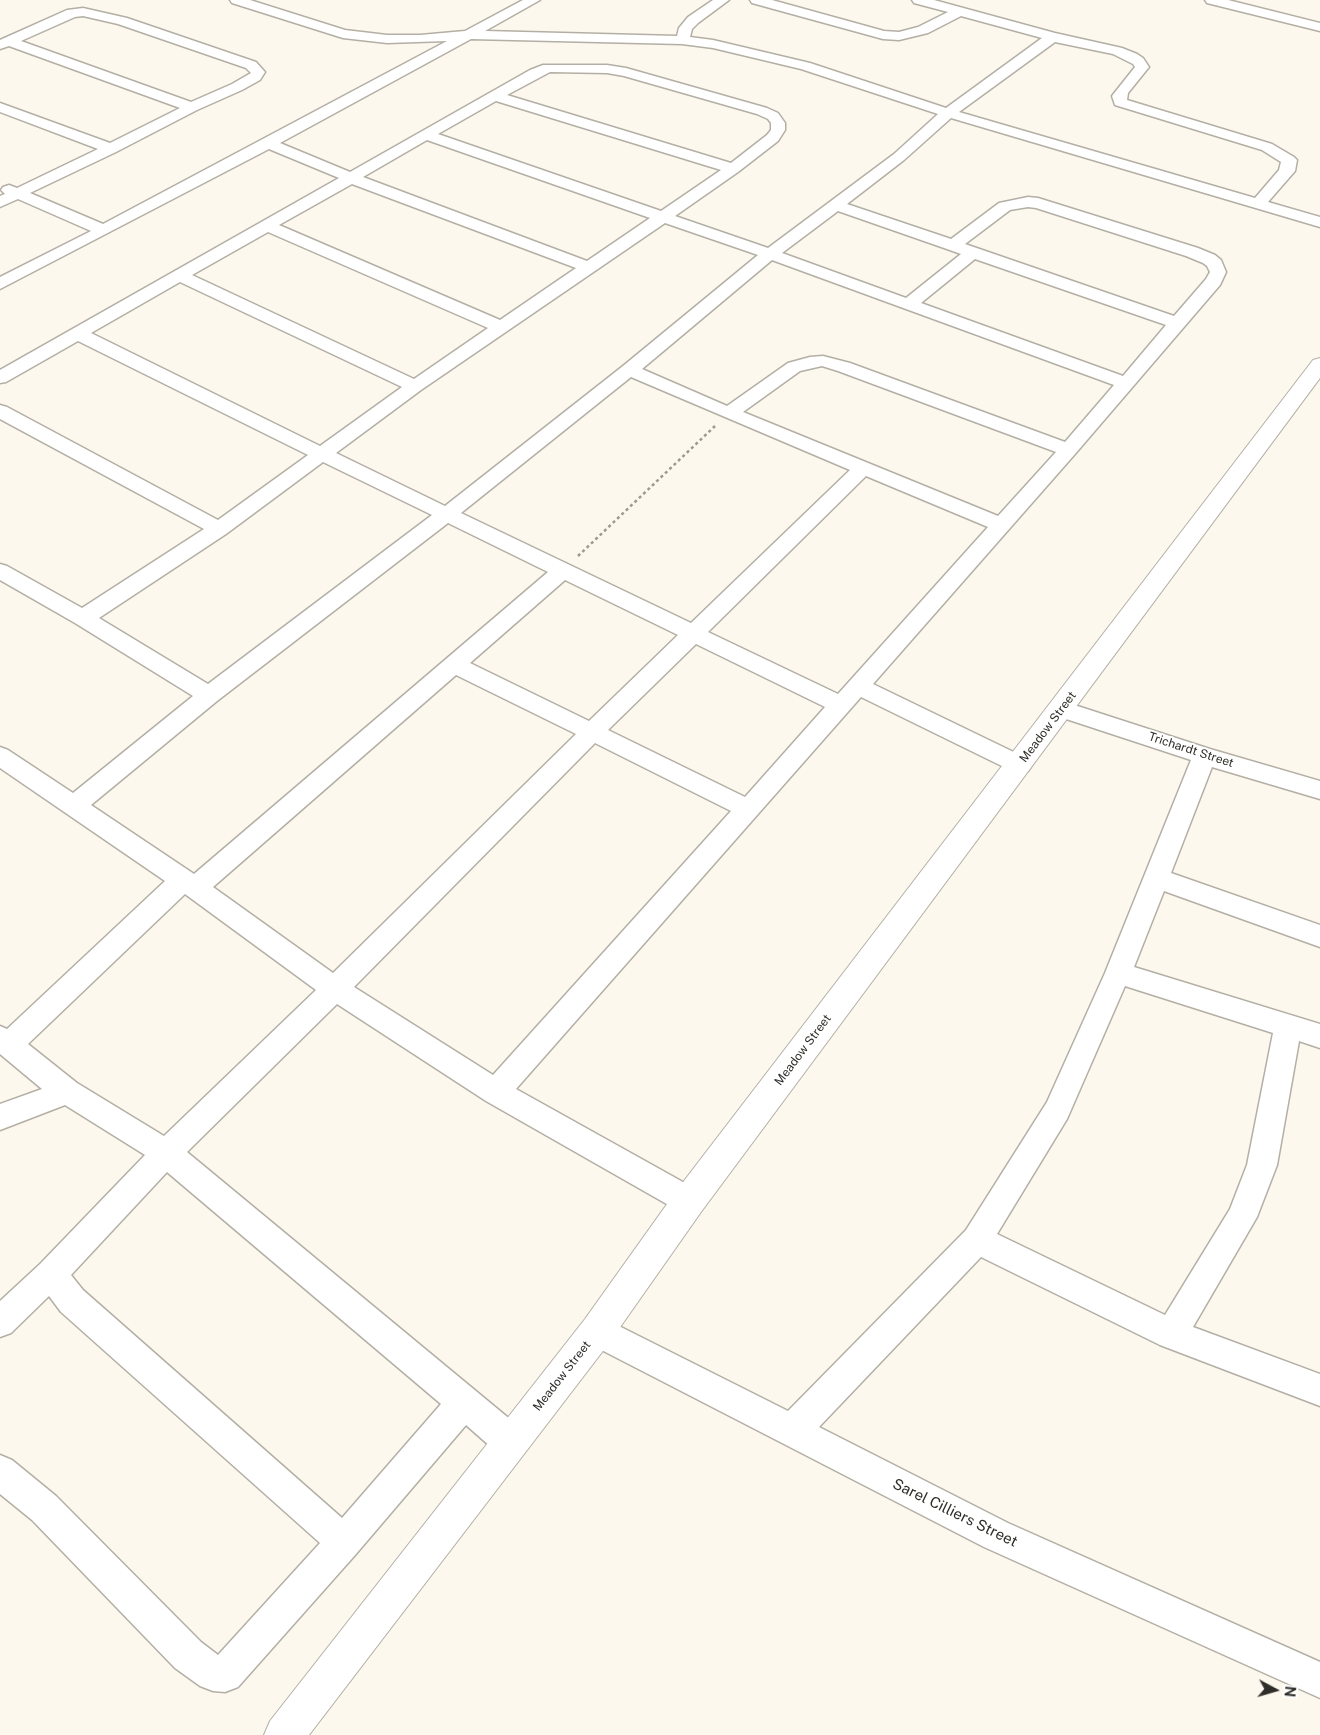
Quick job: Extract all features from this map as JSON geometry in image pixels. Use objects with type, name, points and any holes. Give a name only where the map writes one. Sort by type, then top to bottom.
[{"type":"street","points":[[237,0],[343,34],[396,39],[470,35],[682,40],[714,44],[783,60],[948,113],[1320,222]]},
{"type":"street","points":[[0,284],[533,0]]},
{"type":"street","points":[[682,40],[686,28],[693,20],[722,0]]},
{"type":"street","points":[[757,0],[883,35],[899,36],[923,30],[960,12]]},
{"type":"street","points":[[919,0],[1052,37],[1117,51],[1138,61],[1142,67],[1119,96],[1120,102],[1267,147],[1286,157],[1290,164],[1287,170],[1259,203]]},
{"type":"street","points":[[1212,0],[1320,27]]},
{"type":"street","points":[[0,202],[111,149],[192,107],[237,87],[255,77],[258,72],[251,65],[122,21],[89,12],[72,13],[4,43]]},
{"type":"street","points":[[74,806],[208,695],[447,514],[630,370],[770,254],[899,157],[948,113],[1052,37]]},
{"type":"street","points":[[4,43],[192,107]]},
{"type":"street","points":[[0,378],[535,73],[548,68],[606,69],[651,79],[762,111],[773,116],[778,123],[778,130],[773,138],[733,169],[415,386],[219,529],[83,618]]},
{"type":"street","points":[[495,96],[733,169]]},
{"type":"street","points":[[0,107],[111,149]]},
{"type":"street","points":[[426,136],[770,254],[1126,383]]},
{"type":"street","points":[[267,143],[351,178],[588,267]]},
{"type":"street","points":[[0,186],[104,230]]},
{"type":"street","points":[[496,1092],[1002,525],[1214,281],[1218,272],[1215,264],[1209,259],[1185,250],[1038,203],[1028,202],[1005,206],[953,246]]},
{"type":"street","points":[[836,205],[1176,323]]},
{"type":"street","points":[[267,226],[501,327]]},
{"type":"street","points":[[909,304],[973,252]]},
{"type":"street","points":[[180,276],[415,386]]},
{"type":"street","points":[[78,334],[841,705]]},
{"type":"street","points":[[729,413],[794,367],[810,362],[823,361],[844,367],[1068,450]]},
{"type":"street","name":"Meadow Street","points":[[284,1735],[597,1331],[689,1201],[1020,765],[1320,364]]},
{"type":"street","points":[[630,370],[729,413],[1002,525]]},
{"type":"street","points":[[0,411],[219,529]]},
{"type":"street","points":[[0,1322],[51,1274],[166,1153],[335,989],[591,733],[863,468]]},
{"type":"street","points":[[511,1442],[166,1153],[67,1092],[4,1041],[189,884],[454,664],[563,570]]},
{"type":"street","points":[[3,576],[83,618],[208,695]]},
{"type":"street","points":[[454,664],[748,809]]},
{"type":"street","points":[[858,686],[1020,765]]},
{"type":"street","name":"Trichardt Street","points":[[1062,709],[1205,756],[1320,790]]},
{"type":"street","points":[[0,756],[189,884],[335,989],[496,1092],[689,1201]]},
{"type":"street","points":[[792,1431],[977,1240],[1057,1110],[1118,973],[1205,756]]},
{"type":"street","points":[[1156,878],[1320,936]]},
{"type":"street","points":[[1118,973],[1320,1036]]},
{"type":"street","points":[[1171,1334],[1242,1217],[1262,1165],[1288,1026]]},
{"type":"street","points":[[0,1117],[67,1092]]},
{"type":"street","points":[[977,1240],[1171,1334],[1320,1390]]},
{"type":"street","points":[[51,1274],[72,1301],[344,1542]]},
{"type":"street","name":"Sarel Cilliers Street","points":[[597,1331],[996,1535],[1320,1680]]},
{"type":"street","points":[[0,1472],[44,1508],[188,1655],[214,1673],[225,1674],[344,1542],[464,1402]]},
{"type":"path","points":[[563,570],[729,413]]}]
